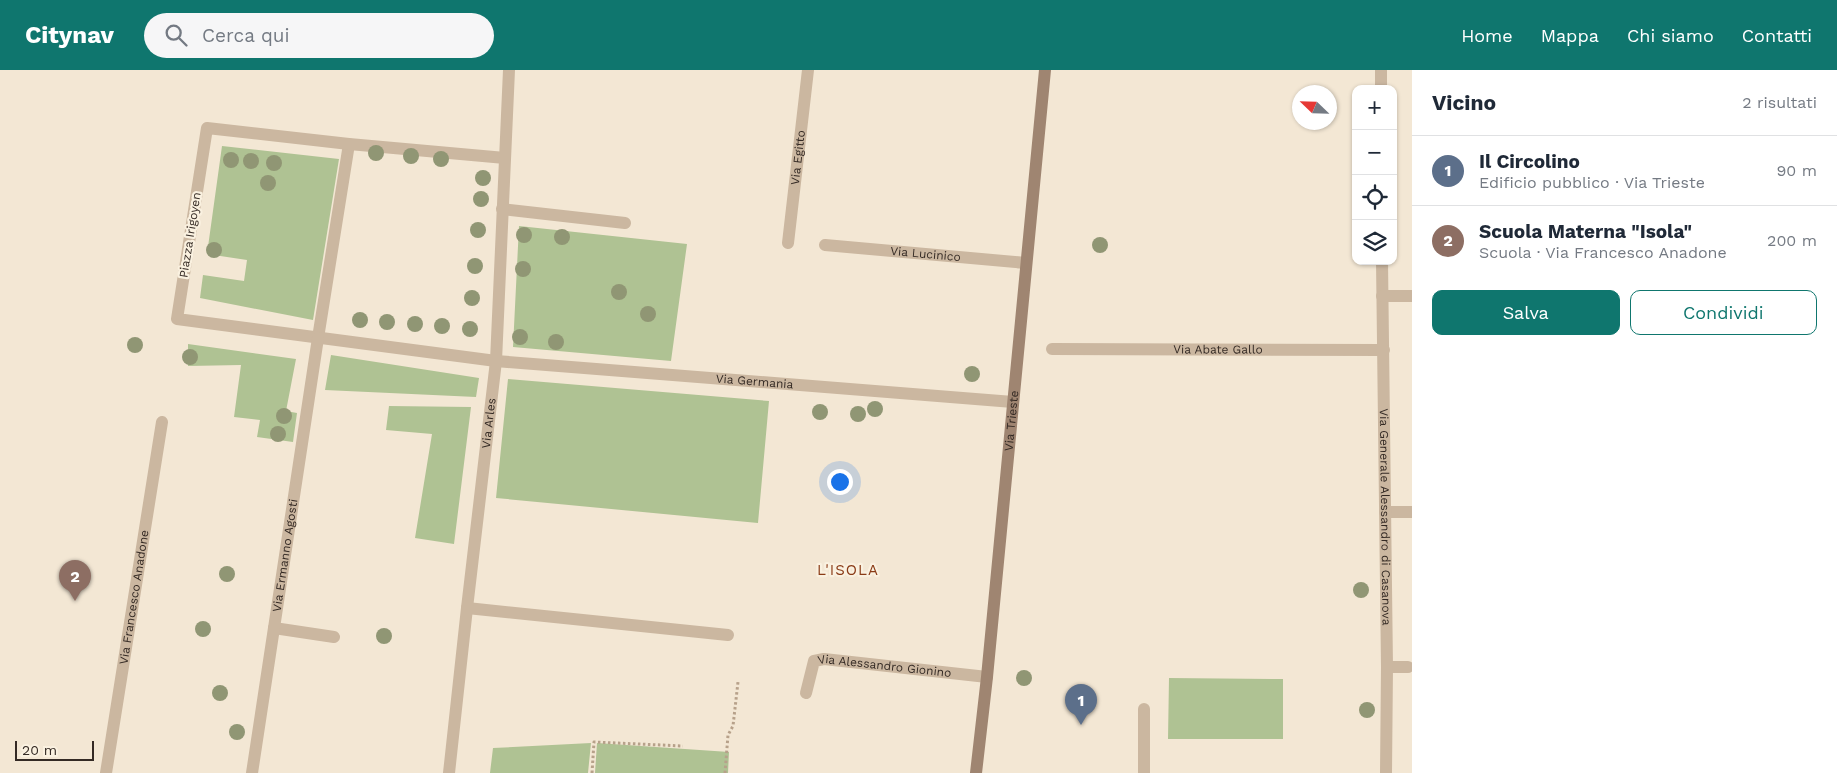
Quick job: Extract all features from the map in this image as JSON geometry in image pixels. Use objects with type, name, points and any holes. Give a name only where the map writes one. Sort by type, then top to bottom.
[{"type":"street","name":"Via Arles","points":[[450,773],[496,361],[510,70]]},
{"type":"street","name":"Via Egitto","points":[[788,243],[808,70]]},
{"type":"street","name":"Via Trieste","points":[[976,773],[987,677],[1045,70]]},
{"type":"street","points":[[1380,70],[1381,85]]},
{"type":"street","name":"Piazza Irigoyen","points":[[496,361],[177,319],[207,128],[349,144],[505,158]]},
{"type":"street","name":"Via Ermanno Agosti","points":[[252,773],[349,144]]},
{"type":"street","points":[[502,209],[625,222]]},
{"type":"street","name":"Via Lucinico","points":[[825,245],[1026,263]]},
{"type":"street","name":"Via Generale Alessandro di Casanova","points":[[1382,265],[1387,667],[1386,773]]},
{"type":"street","points":[[1382,296],[1412,296]]},
{"type":"street","name":"Via Abate Gallo","points":[[1052,349],[1384,350]]},
{"type":"street","name":"Via Germania","points":[[496,361],[1013,402]]},
{"type":"street","name":"Via Francesco Anadone","points":[[106,773],[162,422]]},
{"type":"street","points":[[1385,512],[1412,512]]},
{"type":"street","points":[[467,608],[728,634]]},
{"type":"street","points":[[274,628],[334,637]]},
{"type":"street","name":"Via Alessandro Gionino","points":[[806,693],[814,661],[824,659],[987,677]]},
{"type":"street","points":[[1387,667],[1408,667]]},
{"type":"street","points":[[1144,709],[1144,773]]},
{"type":"path","points":[[725,773],[728,734],[733,726],[738,682]]},
{"type":"path","points":[[592,773],[594,742],[683,746]]},
{"type":"green space","points":[[222,146],[339,159],[313,320],[200,298],[203,275],[244,281],[247,260],[207,254]]},
{"type":"green space","points":[[519,226],[687,244],[671,361],[513,347]]},
{"type":"green space","points":[[188,344],[296,359],[286,411],[297,413],[293,442],[257,437],[260,420],[234,417],[241,365],[188,366]]},
{"type":"green space","points":[[331,355],[479,378],[476,397],[325,390]]},
{"type":"green space","points":[[508,379],[769,401],[758,523],[496,498]]},
{"type":"green space","points":[[389,406],[471,407],[454,544],[415,538],[432,434],[386,430]]},
{"type":"green space","points":[[1169,678],[1283,679],[1283,739],[1168,739]]},
{"type":"green space","points":[[591,743],[588,773],[490,773],[493,748]]},
{"type":"green space","points":[[597,743],[729,752],[728,773],[595,773]]},
{"type":"place","name":"Scuola Materna \"Isola\"","points":[[75,601]]},
{"type":"place","name":"Il Circolino","points":[[1081,725]]},
{"type":"district","name":"L'ISOLA","points":[[848,570]]}]
